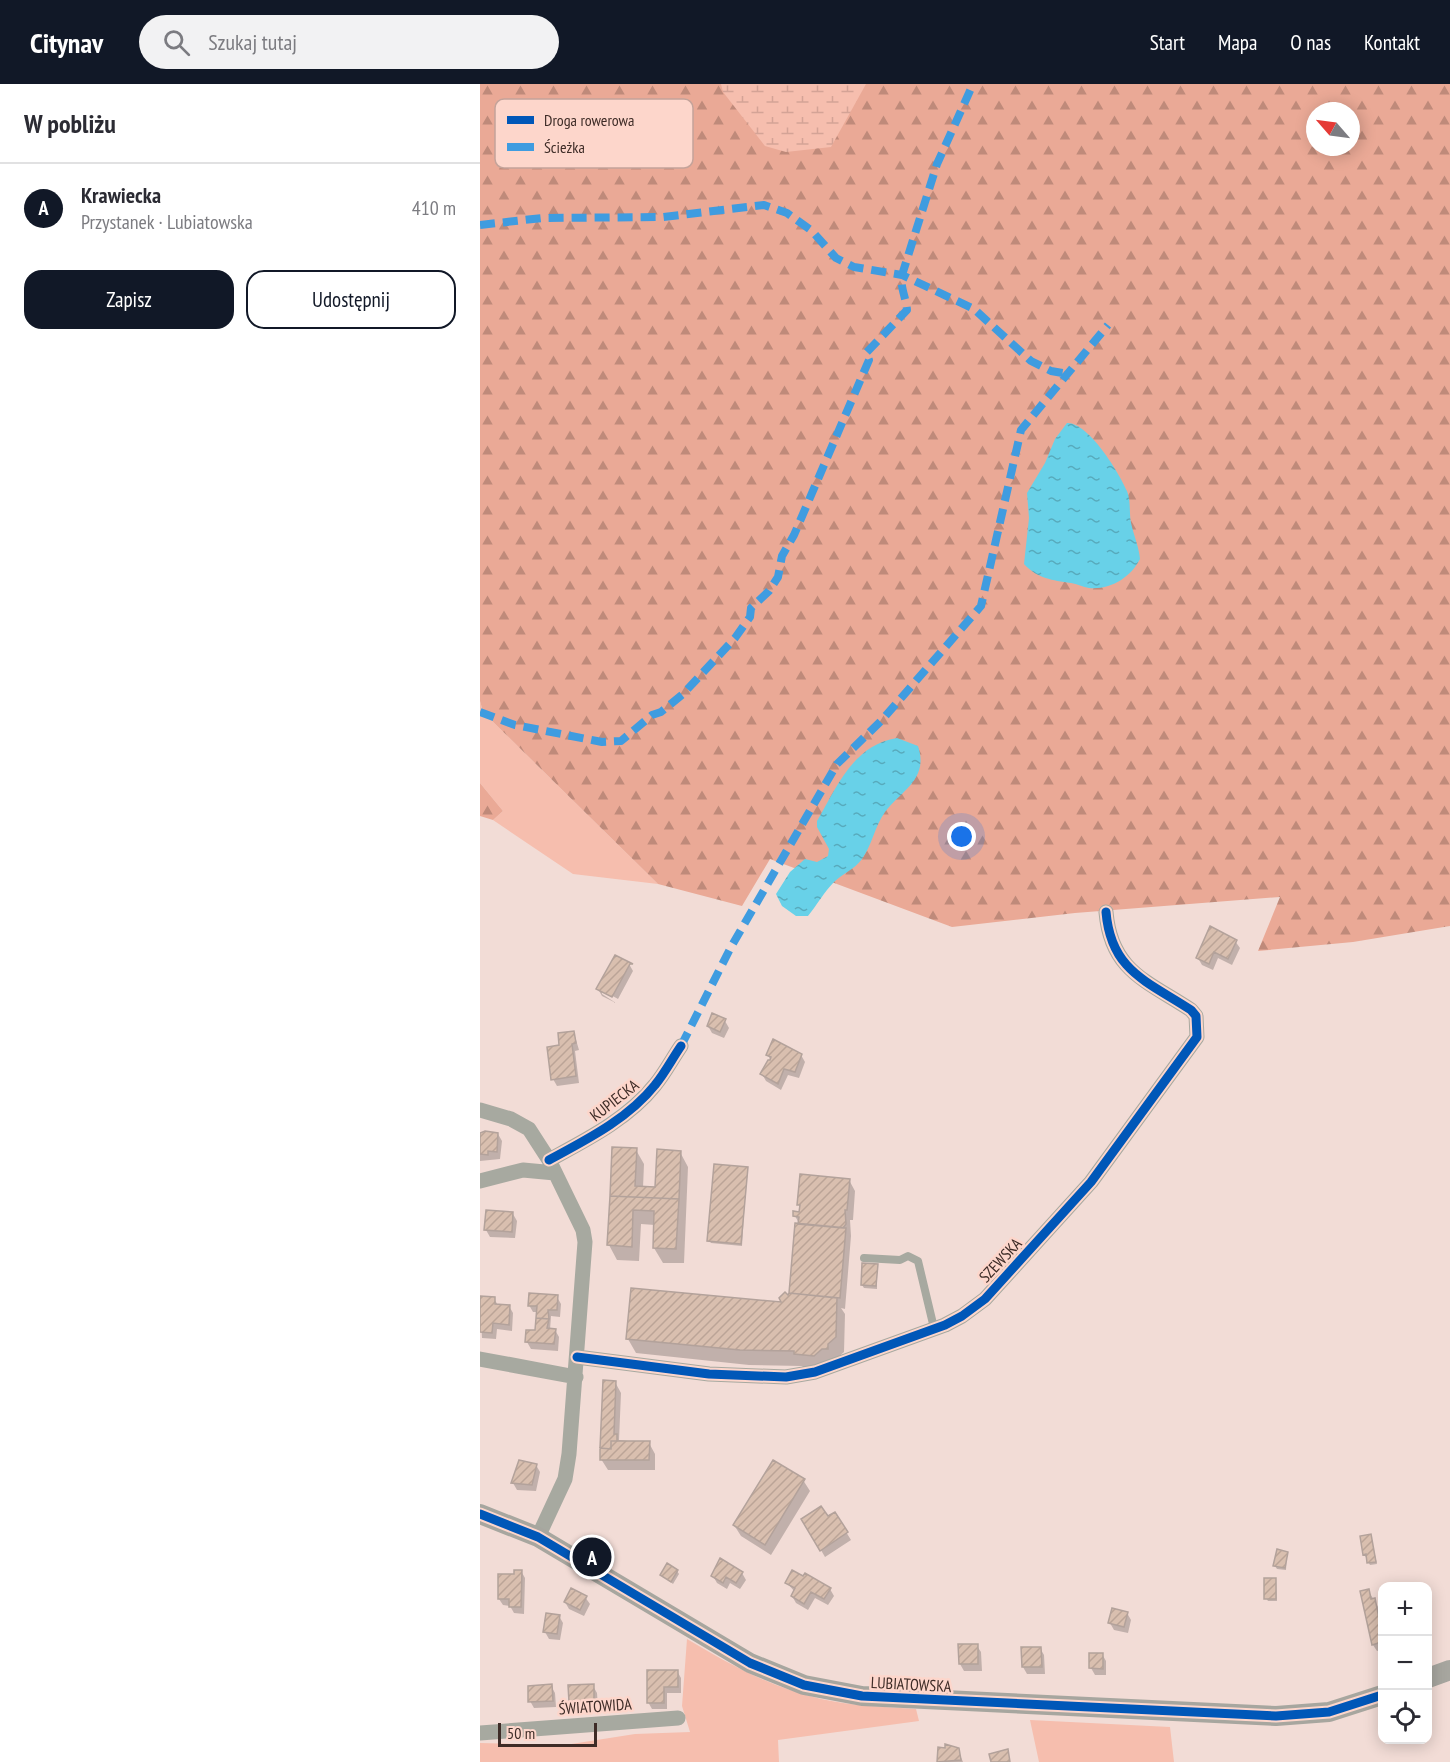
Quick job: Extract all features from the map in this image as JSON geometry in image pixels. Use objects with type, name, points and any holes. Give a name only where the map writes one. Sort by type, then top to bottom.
[{"type":"street","name":"SZEWSKA","points":[[577,1357],[709,1374],[786,1377],[815,1372],[934,1328],[962,1316],[985,1299],[1105,1164],[1197,1037],[1196,1016],[1191,1010],[1136,975],[1122,961],[1112,944],[1106,912]]},
{"type":"street","name":"KUPIECKA","points":[[552,1166],[638,1103],[656,1085],[681,1046]]},
{"type":"street","points":[[480,1110],[523,1124],[537,1138],[584,1230],[576,1377],[564,1479],[538,1537]]},
{"type":"street","points":[[480,1181],[522,1170],[552,1166]]},
{"type":"street","points":[[480,1359],[576,1377]]},
{"type":"street","name":"LUBIATOWSKA","points":[[480,1514],[538,1537],[750,1663],[786,1679],[827,1691],[905,1700],[1276,1716],[1329,1712],[1378,1697]]},
{"type":"street","points":[[1432,1677],[1450,1670]]},
{"type":"street","name":"ŚWIATOWIDA","points":[[480,1733],[678,1718]]},
{"type":"lane","points":[[864,1258],[900,1260],[908,1256],[918,1261],[934,1328]]},
{"type":"green space","points":[[480,84],[1450,84],[1450,926],[1353,942],[1258,951],[1280,897],[1075,913],[952,927],[770,859],[742,906],[658,884],[483,712],[480,701]]},
{"type":"green space","points":[[721,84],[866,84],[831,147],[786,152],[765,146],[723,92]]},
{"type":"green space","points":[[480,701],[483,712],[658,884],[573,874],[493,820],[503,811],[480,783]]},
{"type":"green space","points":[[480,783],[503,811],[493,820],[480,816]]},
{"type":"green space","points":[[687,1639],[768,1682],[821,1699],[868,1706],[916,1709],[919,1721],[778,1740],[779,1762],[480,1762],[480,1743],[565,1745],[635,1734],[690,1732],[682,1706]]},
{"type":"green space","points":[[1030,1720],[1170,1727],[1174,1762],[1039,1762]]},
{"type":"water","points":[[1067,423],[1075,425],[1093,439],[1117,472],[1128,495],[1131,523],[1140,559],[1126,577],[1105,587],[1089,588],[1046,578],[1024,564],[1029,518],[1027,493],[1045,463],[1055,439]]},
{"type":"water","points":[[897,738],[918,746],[920,767],[917,776],[885,812],[859,863],[834,882],[808,916],[796,916],[782,906],[776,894],[790,872],[805,859],[817,862],[828,856],[829,849],[817,827],[817,821],[848,769],[858,758],[882,742]]},
{"type":"building","points":[[1210,926],[1237,940],[1228,959],[1214,952],[1209,964],[1196,958]]},
{"type":"building","points":[[615,955],[633,964],[630,964],[612,997],[596,989]]},
{"type":"building","points":[[712,1013],[726,1019],[720,1032],[707,1026]]},
{"type":"building","points":[[574,1031],[576,1043],[572,1044],[576,1076],[551,1080],[547,1047],[559,1045],[558,1033]]},
{"type":"building","points":[[773,1039],[802,1054],[795,1072],[784,1069],[778,1084],[760,1074],[770,1060],[771,1057],[766,1055]]},
{"type":"building","points":[[485,1131],[498,1133],[497,1152],[488,1151],[488,1155],[480,1154],[480,1133]]},
{"type":"building","points":[[612,1147],[637,1148],[635,1186],[655,1187],[657,1149],[681,1151],[679,1199],[610,1196]]},
{"type":"building","points":[[714,1164],[748,1167],[741,1244],[707,1241]]},
{"type":"building","points":[[800,1174],[850,1179],[847,1210],[845,1210],[846,1224],[843,1228],[798,1224],[799,1217],[793,1216],[793,1211],[799,1212],[800,1205],[797,1205]]},
{"type":"building","points":[[610,1196],[679,1199],[676,1249],[653,1248],[654,1211],[633,1210],[632,1247],[607,1245]]},
{"type":"building","points":[[486,1210],[513,1212],[512,1232],[484,1230]]},
{"type":"building","points":[[795,1223],[846,1228],[840,1298],[789,1293]]},
{"type":"building","points":[[862,1263],[878,1264],[876,1286],[861,1285]]},
{"type":"building","points":[[631,1288],[781,1302],[779,1298],[785,1292],[788,1295],[789,1293],[837,1298],[836,1337],[828,1344],[828,1349],[822,1349],[814,1356],[794,1354],[794,1351],[740,1350],[626,1339]]},
{"type":"building","points":[[529,1293],[558,1295],[557,1310],[548,1310],[549,1319],[536,1318],[537,1306],[528,1306]]},
{"type":"building","points":[[480,1296],[495,1297],[495,1304],[510,1305],[509,1325],[493,1323],[492,1333],[480,1332]]},
{"type":"building","points":[[536,1318],[549,1319],[547,1328],[556,1329],[554,1344],[525,1342],[526,1330],[535,1330]]},
{"type":"building","points":[[603,1380],[616,1381],[614,1434],[617,1434],[617,1441],[611,1441],[611,1449],[600,1448]]},
{"type":"building","points":[[611,1441],[650,1441],[649,1460],[600,1460],[600,1448],[611,1449]]},
{"type":"building","points":[[519,1460],[537,1464],[532,1485],[511,1483]]},
{"type":"building","points":[[773,1460],[805,1479],[765,1545],[733,1525]]},
{"type":"building","points":[[821,1506],[828,1516],[835,1512],[848,1532],[820,1551],[801,1519]]},
{"type":"building","points":[[1371,1534],[1376,1562],[1367,1563],[1366,1554],[1363,1555],[1360,1536]]},
{"type":"building","points":[[1277,1549],[1288,1552],[1285,1568],[1273,1566]]},
{"type":"building","points":[[720,1558],[743,1572],[736,1583],[726,1577],[723,1583],[711,1576]]},
{"type":"building","points":[[667,1563],[678,1570],[671,1582],[660,1575]]},
{"type":"building","points":[[514,1570],[522,1570],[521,1607],[509,1607],[509,1599],[498,1599],[498,1574],[514,1574]]},
{"type":"building","points":[[792,1570],[803,1576],[805,1573],[831,1588],[824,1599],[811,1592],[804,1604],[791,1596],[795,1588],[785,1583]]},
{"type":"building","points":[[1264,1578],[1276,1578],[1276,1599],[1264,1599]]},
{"type":"building","points":[[571,1588],[587,1596],[580,1610],[564,1602]]},
{"type":"building","points":[[1369,1589],[1371,1599],[1375,1598],[1378,1613],[1378,1643],[1372,1645],[1360,1591]]},
{"type":"building","points":[[1112,1608],[1128,1612],[1124,1627],[1108,1623]]},
{"type":"building","points":[[546,1613],[560,1615],[557,1634],[543,1632]]},
{"type":"building","points":[[958,1644],[978,1644],[978,1664],[959,1664]]},
{"type":"building","points":[[1021,1647],[1041,1647],[1042,1667],[1022,1667]]},
{"type":"building","points":[[1089,1653],[1103,1653],[1103,1669],[1089,1668]]},
{"type":"building","points":[[647,1670],[678,1670],[678,1687],[664,1687],[664,1703],[647,1703]]},
{"type":"building","points":[[552,1684],[553,1701],[528,1702],[528,1686]]},
{"type":"building","points":[[594,1684],[594,1702],[569,1702],[568,1685]]},
{"type":"building","points":[[945,1744],[959,1748],[961,1760],[937,1762],[938,1747],[945,1748]]},
{"type":"building","points":[[1008,1749],[1010,1762],[991,1762],[989,1754]]},
{"type":"marked path","points":[[480,712],[515,725],[602,742],[621,741],[652,715],[661,712],[683,694],[735,638],[750,617],[751,608],[769,591],[778,577],[782,556],[794,535],[869,360],[866,353],[907,310],[902,275],[937,164],[973,84]]},
{"type":"marked path","points":[[480,225],[542,218],[663,217],[764,205],[787,213],[812,231],[836,258],[854,267],[902,275],[974,309],[1031,361],[1051,371],[1068,374]]},
{"type":"marked path","points":[[681,1046],[731,947],[837,764],[882,720],[981,606],[1021,430],[1108,325]]},
{"type":"cycle path","points":[[577,1357],[709,1374],[786,1377],[815,1372],[945,1325],[985,1299],[1091,1182],[1197,1037],[1196,1016],[1191,1010],[1146,982],[1123,961],[1109,932],[1106,912]]},
{"type":"cycle path","points":[[549,1160],[606,1128],[632,1108],[659,1080],[681,1046]]},
{"type":"cycle path","points":[[480,1514],[538,1537],[750,1663],[804,1685],[862,1696],[1276,1716],[1329,1712],[1378,1696]]},
{"type":"place","name":"Krawiecka","points":[[592,1557]]}]
